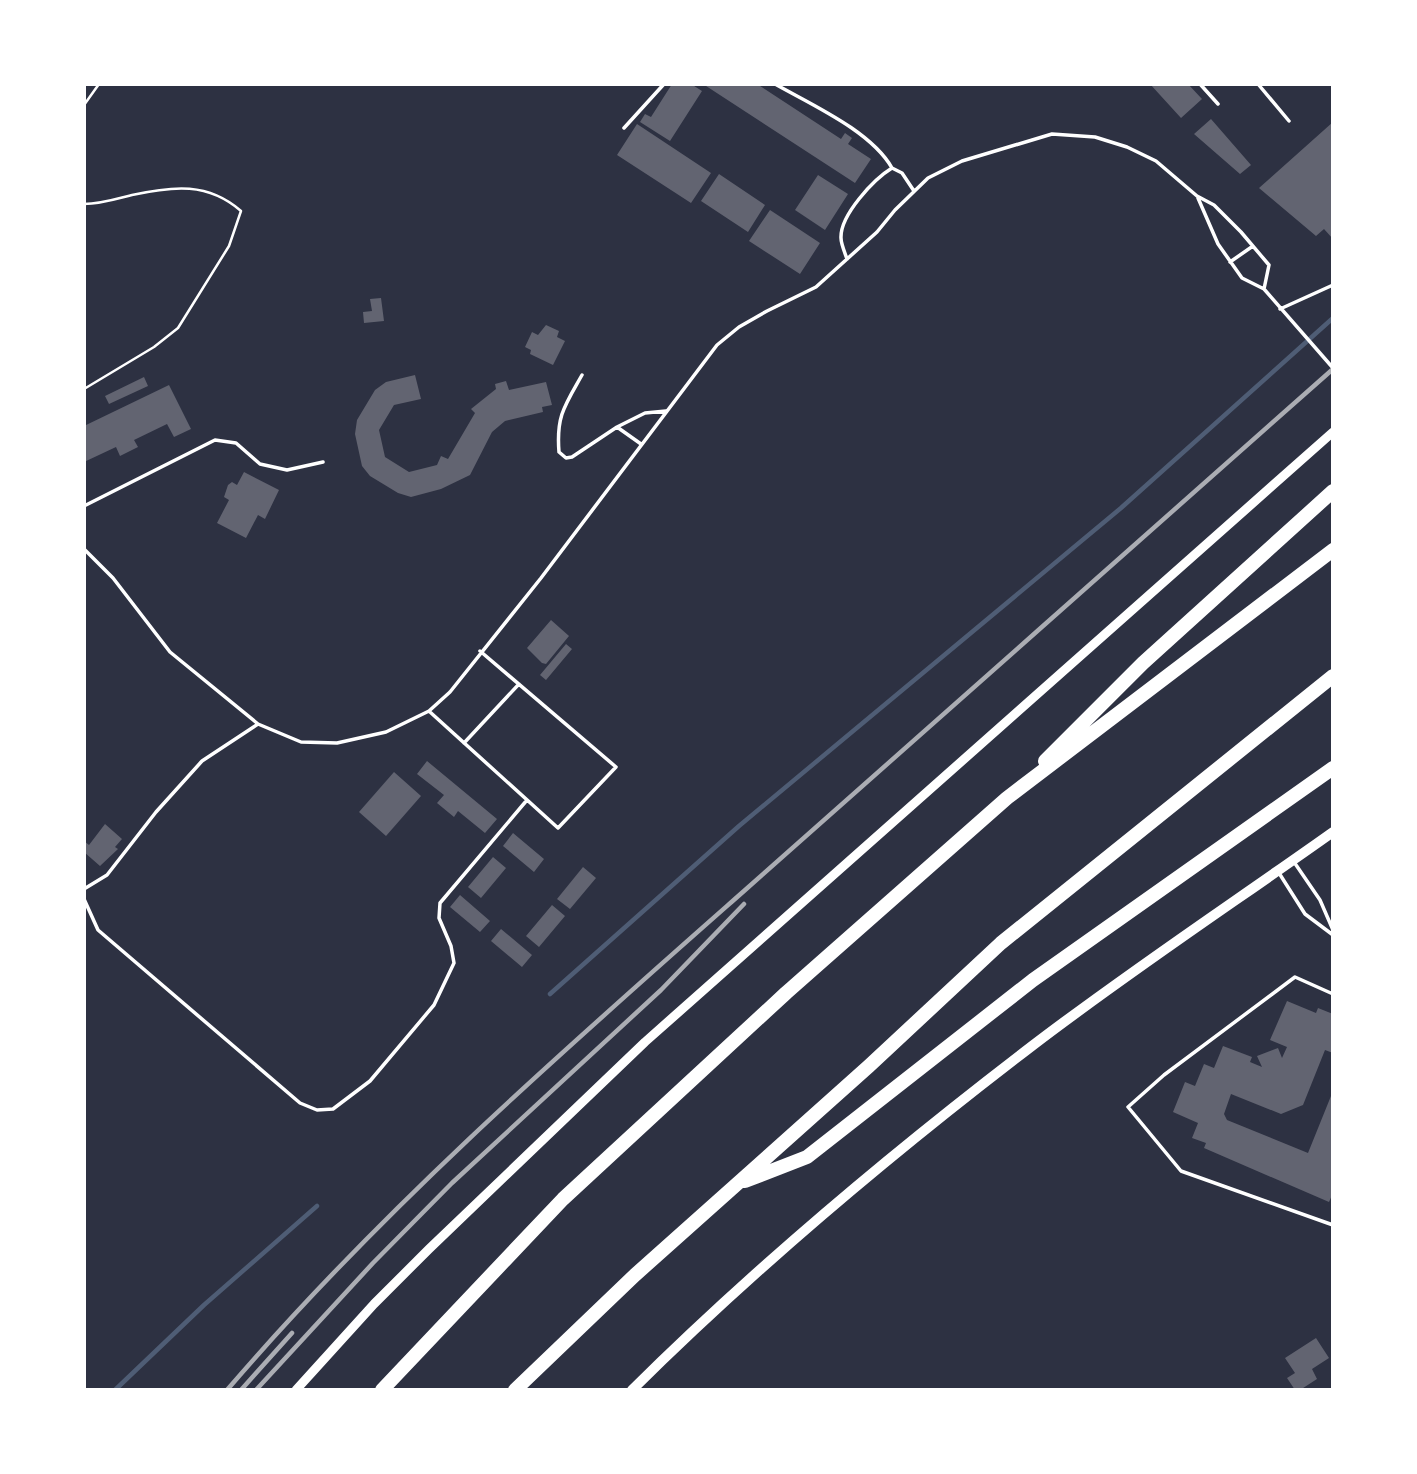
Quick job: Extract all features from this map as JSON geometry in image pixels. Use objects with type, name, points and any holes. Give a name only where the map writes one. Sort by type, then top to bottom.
[{"type":"highway","points":[[382,1390],[563,1199],[786,993],[1007,799],[1143,663],[1333,491]]},
{"type":"highway","points":[[1007,799],[1333,550]]},
{"type":"highway","points":[[514,1390],[635,1275],[869,1066],[1001,943],[1333,676]]},
{"type":"highway","points":[[734,1185],[807,1157],[1033,980],[1333,768]]},
{"type":"main road","points":[[632,1390],[698,1324],[939,1118],[1034,1044],[1333,832]]},
{"type":"street","points":[[296,1390],[374,1304],[429,1249],[645,1042],[1333,432]]},
{"type":"lane","points":[[624,128],[664,84]]},
{"type":"lane","points":[[775,84],[850,128],[885,155],[892,168],[902,173],[914,192]]},
{"type":"lane","points":[[1200,84],[1218,104]]},
{"type":"lane","points":[[1258,84],[1289,121]]},
{"type":"lane","points":[[84,549],[113,578],[170,652],[258,724],[301,742],[337,743],[386,732],[429,712],[450,692],[541,578],[717,345],[739,327],[816,287],[877,233],[928,178],[962,161],[1052,134],[1095,137],[1127,147],[1156,162],[1197,196],[1214,205],[1269,265],[1264,289]]},
{"type":"lane","points":[[847,259],[840,239],[844,224],[864,192],[879,176],[892,168]]},
{"type":"lane","points":[[1197,196],[1218,244],[1242,278],[1264,289],[1333,368]]},
{"type":"lane","points":[[1230,262],[1253,246]]},
{"type":"lane","points":[[1280,309],[1333,285]]},
{"type":"lane","points":[[582,374],[560,414],[557,436],[559,452],[566,458],[572,457],[617,427],[645,413],[666,411]]},
{"type":"lane","points":[[617,427],[641,444]]},
{"type":"lane","points":[[84,506],[215,440],[236,443],[260,464],[287,470],[323,462]]},
{"type":"lane","points":[[429,712],[558,828],[615,767],[481,651]]},
{"type":"lane","points":[[464,743],[519,684]]},
{"type":"lane","points":[[84,889],[107,875],[202,761],[258,724]]},
{"type":"lane","points":[[84,900],[98,930],[266,1075],[300,1103],[317,1110],[333,1109],[370,1081],[434,1005],[454,963],[451,946],[439,918],[440,904],[527,800]]},
{"type":"lane","points":[[1293,860],[1320,900],[1333,933]]},
{"type":"lane","points":[[1278,871],[1305,914],[1333,933]]},
{"type":"lane","points":[[1333,994],[1295,977],[1164,1075],[1128,1107],[1181,1171],[1333,1225]]},
{"type":"path","points":[[84,105],[99,84]]},
{"type":"path","points":[[84,204],[97,204],[136,194],[199,188],[226,198],[241,211],[229,246],[178,328],[154,347],[84,389]]},
{"type":"building","points":[[672,84],[691,84],[702,91],[670,141],[640,122],[645,114],[651,117]]},
{"type":"building","points":[[703,84],[757,84],[841,139],[845,133],[852,138],[848,144],[871,159],[855,183]]},
{"type":"building","points":[[1150,84],[1188,84],[1202,99],[1181,118]]},
{"type":"building","points":[[1211,119],[1251,165],[1240,174],[1194,134]]},
{"type":"building","points":[[1333,122],[1333,239],[1324,229],[1316,236],[1259,188]]},
{"type":"building","points":[[637,124],[711,173],[691,203],[617,155]]},
{"type":"building","points":[[719,174],[765,205],[748,232],[701,201]]},
{"type":"building","points":[[818,175],[848,194],[825,230],[795,210]]},
{"type":"building","points":[[770,210],[820,243],[800,274],[749,241]]},
{"type":"building","points":[[381,298],[384,321],[364,323],[363,312],[372,311],[370,299]]},
{"type":"building","points":[[546,325],[559,331],[557,337],[565,341],[553,365],[530,354],[531,350],[525,347],[532,332],[538,335]]},
{"type":"building","points":[[415,375],[421,399],[394,405],[379,430],[385,457],[409,472],[437,465],[441,456],[448,459],[475,413],[471,409],[496,389],[495,384],[506,381],[509,390],[546,382],[552,405],[542,407],[543,412],[505,421],[492,432],[470,475],[441,489],[411,497],[398,493],[370,476],[362,466],[355,434],[357,420],[375,390],[386,382]]},
{"type":"building","points":[[144,377],[148,386],[109,404],[105,396]]},
{"type":"building","points":[[169,385],[191,429],[174,437],[167,424],[134,440],[138,447],[120,456],[116,447],[84,462],[84,426]]},
{"type":"building","points":[[244,472],[279,490],[265,519],[258,515],[246,538],[217,523],[229,500],[224,497],[228,485],[232,482],[237,485]]},
{"type":"building","points":[[551,620],[569,636],[546,664],[527,648]]},
{"type":"building","points":[[566,644],[572,649],[546,680],[540,675]]},
{"type":"building","points":[[427,761],[497,819],[485,833],[458,811],[454,817],[437,803],[444,795],[417,774]]},
{"type":"building","points":[[394,772],[421,796],[386,836],[359,812]]},
{"type":"building","points":[[105,824],[122,839],[115,847],[118,849],[100,866],[84,852],[84,841],[89,845]]},
{"type":"building","points":[[513,833],[544,859],[534,872],[503,846]]},
{"type":"building","points":[[493,857],[506,868],[481,898],[468,887]]},
{"type":"building","points":[[583,867],[596,878],[570,909],[557,899]]},
{"type":"building","points":[[460,895],[490,921],[480,932],[450,907]]},
{"type":"building","points":[[552,905],[565,916],[539,947],[526,936]]},
{"type":"building","points":[[501,929],[532,955],[522,967],[491,941]]},
{"type":"building","points":[[1287,1001],[1316,1013],[1318,1008],[1333,1014],[1333,1053],[1325,1050],[1303,1105],[1281,1114],[1231,1094],[1224,1114],[1227,1120],[1308,1153],[1333,1091],[1333,1193],[1329,1202],[1204,1148],[1206,1143],[1192,1138],[1198,1123],[1173,1112],[1185,1082],[1195,1086],[1204,1064],[1214,1068],[1223,1046],[1252,1057],[1250,1062],[1262,1067],[1257,1056],[1278,1048],[1282,1058],[1287,1047],[1270,1040]]},
{"type":"building","points":[[1316,1338],[1329,1358],[1312,1369],[1317,1379],[1300,1390],[1295,1390],[1287,1378],[1295,1373],[1285,1358]]},
{"type":"waterway","points":[[550,994],[739,826],[1121,508],[1333,318]]},
{"type":"waterway","points":[[115,1390],[204,1305],[317,1206]]},
{"type":"railway","points":[[227,1390],[348,1257],[543,1070],[1333,369]]},
{"type":"railway","points":[[256,1390],[373,1263],[452,1183],[661,990],[744,904]]},
{"type":"railway","points":[[241,1390],[292,1333]]}]
